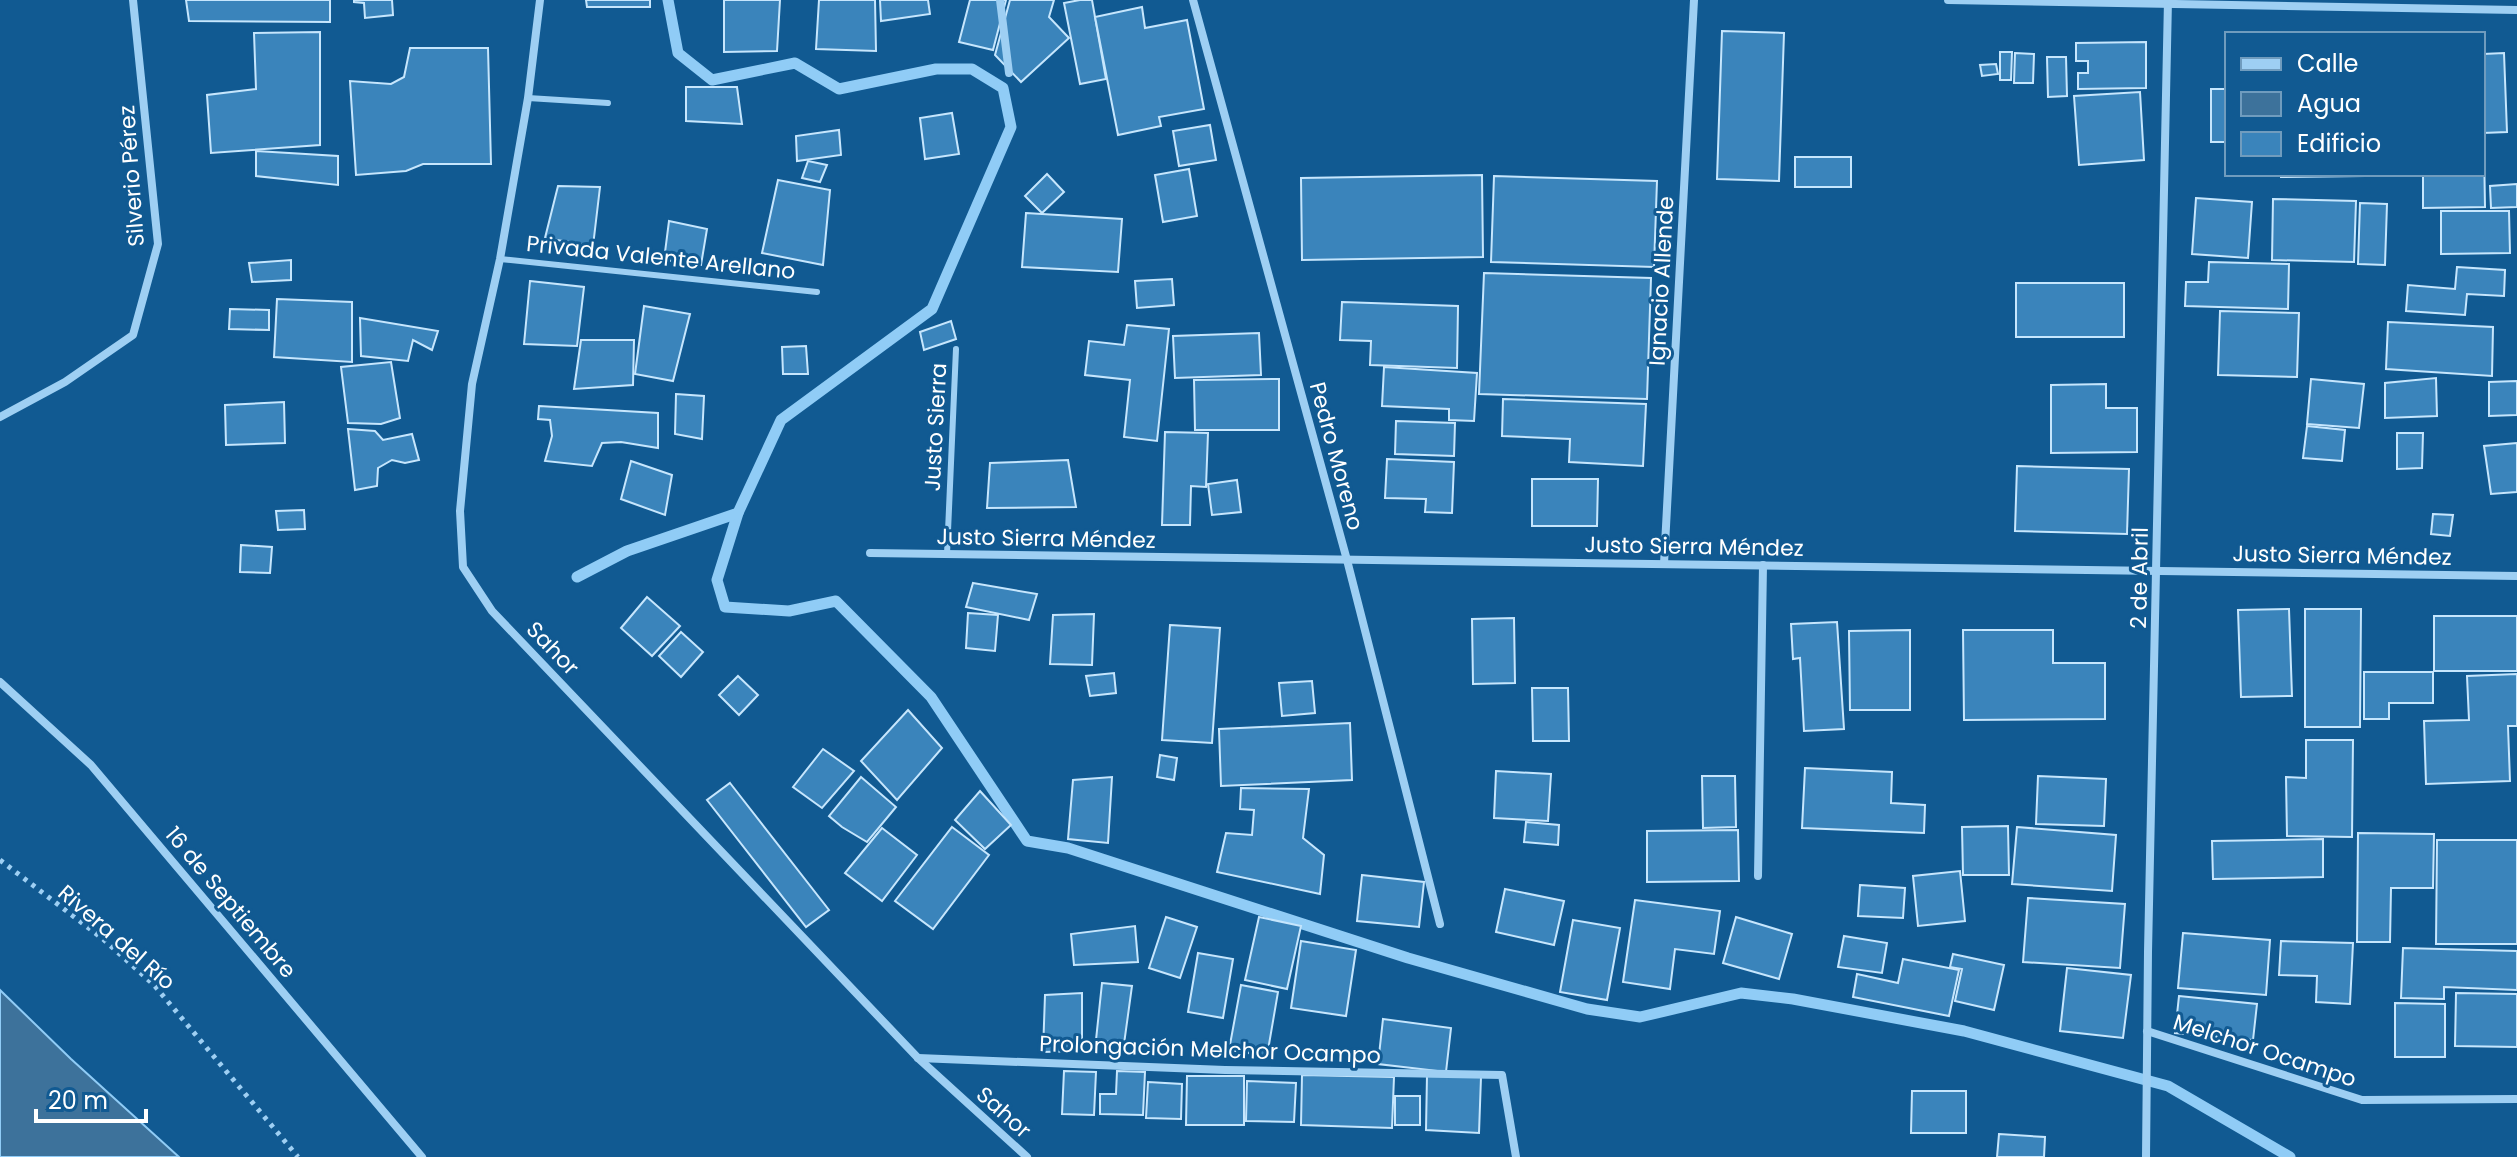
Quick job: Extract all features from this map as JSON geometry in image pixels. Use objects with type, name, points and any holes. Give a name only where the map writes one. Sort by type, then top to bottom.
[{"type":"street","name":"Silverio Pérez","points":[[0,417],[65,382],[133,335],[158,244],[133,0]]},
{"type":"street","name":"Sahor","points":[[540,0],[528,98],[500,259],[472,384],[460,511],[463,567],[492,611],[918,1058],[1027,1157]]},
{"type":"street","points":[[1000,0],[1009,73]]},
{"type":"street","name":"Pedro Moreno","points":[[1193,0],[1347,560],[1440,924]]},
{"type":"street","name":"Ignacio Allende","points":[[1664,564],[1694,0]]},
{"type":"street","points":[[1948,0],[2517,10]]},
{"type":"street","name":"2 de Abril","points":[[2146,1157],[2168,2]]},
{"type":"street","name":"Justo Sierra Méndez","points":[[870,553],[2517,576]]},
{"type":"street","points":[[1758,876],[1763,565]]},
{"type":"street","name":"16 de Septiembre","points":[[0,682],[91,765],[422,1157]]},
{"type":"street","name":"Melchor Ocampo","points":[[2147,1031],[2362,1100],[2517,1099]]},
{"type":"street","name":"Prolongación Melchor Ocampo","points":[[918,1058],[1225,1070],[1502,1075],[1516,1157]]},
{"type":"lane","points":[[528,98],[608,103]]},
{"type":"lane","name":"Privada Valente Arellano","points":[[500,259],[817,292]]},
{"type":"lane","name":"Justo Sierra","points":[[947,554],[956,349]]},
{"type":"path","name":"Rivera del Río","points":[[0,860],[103,939],[154,985],[298,1157]]},
{"type":"water","points":[[0,990],[71,1059],[179,1157],[0,1157]]},
{"type":"building","points":[[186,0],[330,0],[330,22],[189,21]]},
{"type":"building","points":[[354,0],[392,0],[393,15],[365,18],[364,3]]},
{"type":"building","points":[[586,0],[650,0],[650,7],[587,7]]},
{"type":"building","points":[[724,0],[780,0],[777,51],[724,52]]},
{"type":"building","points":[[819,0],[875,0],[876,51],[816,49]]},
{"type":"building","points":[[880,0],[928,0],[930,14],[881,21]]},
{"type":"building","points":[[970,0],[1006,0],[993,50],[959,42]]},
{"type":"building","points":[[1010,0],[1054,0],[1049,17],[1069,38],[1021,82],[995,55]]},
{"type":"building","points":[[1092,0],[1106,79],[1080,84],[1064,3]]},
{"type":"building","points":[[1142,7],[1145,28],[1187,20],[1204,109],[1159,117],[1161,126],[1118,135],[1095,17]]},
{"type":"building","points":[[1722,31],[1784,33],[1779,181],[1717,179]]},
{"type":"building","points":[[320,32],[320,145],[211,153],[207,95],[256,89],[254,33]]},
{"type":"building","points":[[2146,42],[2146,88],[2078,89],[2078,73],[2088,73],[2088,61],[2076,61],[2076,43]]},
{"type":"building","points":[[410,48],[488,48],[491,164],[423,164],[406,171],[356,175],[350,81],[391,84],[404,77]]},
{"type":"building","points":[[2000,52],[2012,52],[2011,80],[2000,80]]},
{"type":"building","points":[[2015,53],[2034,54],[2033,83],[2014,83]]},
{"type":"building","points":[[2504,53],[2507,132],[2485,133],[2485,54]]},
{"type":"building","points":[[2047,57],[2066,57],[2067,96],[2048,97]]},
{"type":"building","points":[[1996,64],[1998,74],[1982,76],[1980,65]]},
{"type":"building","points":[[686,87],[737,87],[742,124],[686,121]]},
{"type":"building","points":[[2211,89],[2225,89],[2225,142],[2211,142]]},
{"type":"building","points":[[2140,92],[2144,160],[2079,165],[2074,96]]},
{"type":"building","points":[[952,113],[959,154],[925,159],[920,118]]},
{"type":"building","points":[[1210,125],[1216,160],[1179,166],[1173,131]]},
{"type":"building","points":[[839,130],[841,155],[797,161],[796,136]]},
{"type":"building","points":[[256,151],[338,156],[338,185],[256,176]]},
{"type":"building","points":[[1795,157],[1851,157],[1851,187],[1795,187]]},
{"type":"building","points":[[808,161],[827,165],[820,182],[802,178]]},
{"type":"building","points":[[1189,169],[1197,216],[1163,222],[1155,175]]},
{"type":"building","points":[[1047,174],[1064,192],[1042,213],[1025,196]]},
{"type":"building","points":[[1482,175],[1483,257],[1302,260],[1301,178]]},
{"type":"building","points":[[1494,176],[1657,181],[1654,267],[1491,262]]},
{"type":"building","points":[[2281,176],[2364,176],[2281,177]]},
{"type":"building","points":[[2423,176],[2484,176],[2485,207],[2423,208]]},
{"type":"building","points":[[778,180],[830,190],[823,265],[762,253]]},
{"type":"building","points":[[2517,184],[2517,207],[2491,208],[2490,186]]},
{"type":"building","points":[[558,186],[600,187],[593,246],[545,238]]},
{"type":"building","points":[[2196,198],[2252,202],[2248,258],[2192,254]]},
{"type":"building","points":[[2273,199],[2356,201],[2354,262],[2272,260]]},
{"type":"building","points":[[2360,203],[2387,204],[2385,265],[2358,264]]},
{"type":"building","points":[[2441,211],[2509,211],[2510,253],[2441,254]]},
{"type":"building","points":[[1026,213],[1122,219],[1118,272],[1022,267]]},
{"type":"building","points":[[669,221],[707,229],[701,265],[664,260]]},
{"type":"building","points":[[291,260],[291,280],[252,282],[249,263]]},
{"type":"building","points":[[2209,262],[2289,264],[2288,309],[2185,306],[2186,282],[2208,282]]},
{"type":"building","points":[[2457,267],[2505,270],[2504,296],[2467,294],[2465,315],[2406,311],[2408,285],[2455,289]]},
{"type":"building","points":[[1484,273],[1651,278],[1647,399],[1479,394]]},
{"type":"building","points":[[1172,279],[1174,305],[1137,308],[1135,281]]},
{"type":"building","points":[[530,281],[584,287],[577,346],[524,344]]},
{"type":"building","points":[[2016,283],[2124,283],[2124,337],[2016,337]]},
{"type":"building","points":[[277,299],[352,302],[352,362],[274,357]]},
{"type":"building","points":[[1342,302],[1458,306],[1457,368],[1370,365],[1371,341],[1340,340]]},
{"type":"building","points":[[644,306],[690,314],[673,381],[635,374]]},
{"type":"building","points":[[230,309],[269,310],[269,330],[229,329]]},
{"type":"building","points":[[2220,311],[2299,313],[2297,377],[2218,375]]},
{"type":"building","points":[[360,318],[438,331],[432,350],[413,340],[408,361],[361,356]]},
{"type":"building","points":[[951,321],[956,339],[924,350],[920,332]]},
{"type":"building","points":[[2388,322],[2493,327],[2492,376],[2386,369]]},
{"type":"building","points":[[1127,325],[1169,329],[1157,441],[1124,437],[1130,380],[1085,375],[1089,341],[1124,345]]},
{"type":"building","points":[[1259,333],[1261,375],[1175,378],[1173,336]]},
{"type":"building","points":[[581,340],[634,340],[633,385],[574,389]]},
{"type":"building","points":[[806,346],[808,374],[783,374],[782,347]]},
{"type":"building","points":[[391,362],[400,418],[381,424],[348,423],[341,367]]},
{"type":"building","points":[[1384,367],[1477,373],[1474,421],[1449,420],[1449,409],[1382,406]]},
{"type":"building","points":[[2436,378],[2437,416],[2385,418],[2385,383]]},
{"type":"building","points":[[1279,379],[1279,430],[1195,430],[1194,380]]},
{"type":"building","points":[[2311,379],[2364,384],[2359,428],[2307,424]]},
{"type":"building","points":[[2517,381],[2517,415],[2489,416],[2489,382]]},
{"type":"building","points":[[2106,384],[2106,408],[2137,408],[2137,452],[2051,453],[2051,385]]},
{"type":"building","points":[[676,394],[704,396],[702,439],[675,434]]},
{"type":"building","points":[[1503,399],[1646,404],[1643,466],[1569,462],[1570,439],[1502,436]]},
{"type":"building","points":[[284,402],[285,443],[226,445],[225,405]]},
{"type":"building","points":[[539,406],[658,413],[658,448],[621,442],[602,443],[592,466],[545,461],[552,436],[550,420],[538,419]]},
{"type":"building","points":[[1396,421],[1455,423],[1454,456],[1395,454]]},
{"type":"building","points":[[2307,426],[2345,430],[2342,461],[2303,458]]},
{"type":"building","points":[[348,429],[375,431],[383,440],[412,434],[419,460],[405,463],[392,460],[378,468],[377,486],[355,490]]},
{"type":"building","points":[[1165,432],[1208,433],[1206,487],[1191,486],[1190,525],[1162,525]]},
{"type":"building","points":[[2397,433],[2423,433],[2422,468],[2397,469]]},
{"type":"building","points":[[2517,443],[2517,492],[2491,494],[2484,446]]},
{"type":"building","points":[[1387,459],[1454,462],[1452,513],[1425,512],[1426,499],[1385,498]]},
{"type":"building","points":[[1068,460],[1076,507],[987,508],[990,463]]},
{"type":"building","points":[[631,461],[672,475],[665,515],[621,499]]},
{"type":"building","points":[[2017,466],[2129,469],[2127,534],[2015,531]]},
{"type":"building","points":[[1532,479],[1598,479],[1597,526],[1532,526]]},
{"type":"building","points":[[1237,480],[1241,512],[1212,515],[1208,484]]},
{"type":"building","points":[[304,510],[305,529],[278,530],[276,511]]},
{"type":"building","points":[[2433,514],[2453,515],[2450,536],[2431,534]]},
{"type":"building","points":[[241,545],[272,547],[270,573],[240,572]]},
{"type":"building","points":[[973,583],[1037,594],[1029,620],[966,607]]},
{"type":"building","points":[[647,597],[680,626],[652,656],[621,628]]},
{"type":"building","points":[[2289,609],[2292,696],[2241,697],[2238,610]]},
{"type":"building","points":[[2305,609],[2361,609],[2360,727],[2305,727]]},
{"type":"building","points":[[968,613],[998,615],[995,651],[966,648]]},
{"type":"building","points":[[1094,614],[1092,665],[1050,664],[1053,615]]},
{"type":"building","points":[[2434,616],[2517,616],[2517,671],[2434,671]]},
{"type":"building","points":[[1514,618],[1515,683],[1473,684],[1472,619]]},
{"type":"building","points":[[1837,622],[1844,729],[1804,731],[1800,658],[1793,659],[1791,624]]},
{"type":"building","points":[[1170,625],[1220,628],[1212,743],[1162,740]]},
{"type":"building","points":[[1910,630],[1910,710],[1850,710],[1849,631]]},
{"type":"building","points":[[1963,630],[2053,630],[2053,663],[2105,663],[2105,719],[1964,720]]},
{"type":"building","points":[[681,632],[703,652],[681,677],[659,656]]},
{"type":"building","points":[[2364,672],[2433,672],[2433,703],[2389,703],[2389,719],[2364,719]]},
{"type":"building","points":[[1114,673],[1116,693],[1090,696],[1086,676]]},
{"type":"building","points":[[2517,674],[2517,726],[2508,726],[2510,781],[2426,784],[2424,721],[2469,720],[2467,676]]},
{"type":"building","points":[[738,676],[758,695],[739,715],[719,695]]},
{"type":"building","points":[[1312,681],[1315,713],[1282,716],[1279,683]]},
{"type":"building","points":[[1532,688],[1568,688],[1569,741],[1533,741]]},
{"type":"building","points":[[908,710],[942,748],[897,800],[861,761]]},
{"type":"building","points":[[1350,723],[1352,780],[1221,786],[1219,729]]},
{"type":"building","points":[[2306,740],[2353,740],[2352,837],[2287,836],[2286,777],[2306,778]]},
{"type":"building","points":[[823,749],[854,771],[822,808],[793,787]]},
{"type":"building","points":[[1160,755],[1177,758],[1174,780],[1157,777]]},
{"type":"building","points":[[1805,768],[1892,772],[1891,803],[1925,805],[1924,833],[1802,828]]},
{"type":"building","points":[[1496,771],[1551,774],[1548,821],[1494,818]]},
{"type":"building","points":[[1702,776],[1735,776],[1736,827],[1703,828]]},
{"type":"building","points":[[2038,776],[2106,779],[2104,826],[2036,824]]},
{"type":"building","points":[[861,777],[896,807],[867,842],[829,816]]},
{"type":"building","points":[[1112,777],[1108,843],[1068,839],[1073,780]]},
{"type":"building","points":[[730,783],[829,910],[806,927],[707,800]]},
{"type":"building","points":[[1241,788],[1309,789],[1303,838],[1324,855],[1320,894],[1217,872],[1226,833],[1252,835],[1254,810],[1240,809]]},
{"type":"building","points":[[980,791],[1011,825],[985,849],[955,820]]},
{"type":"building","points":[[1526,822],[1559,825],[1558,845],[1524,842]]},
{"type":"building","points":[[2008,826],[2009,875],[1963,875],[1962,827]]},
{"type":"building","points":[[952,827],[989,855],[933,929],[895,901]]},
{"type":"building","points":[[2017,827],[2116,835],[2112,891],[2012,884]]},
{"type":"building","points":[[882,828],[917,855],[882,901],[845,873]]},
{"type":"building","points":[[1738,830],[1739,881],[1647,882],[1647,831]]},
{"type":"building","points":[[2358,833],[2434,834],[2433,888],[2391,888],[2390,942],[2357,942]]},
{"type":"building","points":[[2323,839],[2323,877],[2213,879],[2212,841]]},
{"type":"building","points":[[2437,840],[2517,840],[2517,944],[2436,944]]},
{"type":"building","points":[[1960,871],[1965,921],[1918,926],[1913,876]]},
{"type":"building","points":[[1362,875],[1424,882],[1419,927],[1357,921]]},
{"type":"building","points":[[1860,885],[1905,888],[1903,918],[1858,916]]},
{"type":"building","points":[[1505,889],[1564,901],[1554,945],[1496,932]]},
{"type":"building","points":[[2028,898],[2125,904],[2120,968],[2023,962]]},
{"type":"building","points":[[1635,900],[1720,911],[1714,954],[1675,949],[1670,989],[1623,982]]},
{"type":"building","points":[[1166,917],[1197,927],[1180,978],[1149,968]]},
{"type":"building","points":[[1259,917],[1301,926],[1287,989],[1245,980]]},
{"type":"building","points":[[1736,917],[1792,934],[1779,979],[1723,963]]},
{"type":"building","points":[[1573,920],[1620,928],[1607,1000],[1560,992]]},
{"type":"building","points":[[1135,926],[1138,962],[1074,965],[1071,934]]},
{"type":"building","points":[[2183,933],[2270,940],[2266,995],[2178,988]]},
{"type":"building","points":[[1844,936],[1887,943],[1882,973],[1838,967]]},
{"type":"building","points":[[1301,941],[1356,950],[1346,1016],[1291,1008]]},
{"type":"building","points":[[2281,941],[2353,943],[2350,1004],[2316,1002],[2317,976],[2279,975]]},
{"type":"building","points":[[2403,948],[2517,951],[2517,990],[2444,987],[2444,999],[2401,998]]},
{"type":"building","points":[[1198,953],[1233,959],[1223,1018],[1188,1012]]},
{"type":"building","points":[[1953,954],[2004,965],[1994,1010],[1955,1001],[1962,969],[1950,967]]},
{"type":"building","points":[[1903,959],[1959,970],[1949,1016],[1853,997],[1857,974],[1898,983]]},
{"type":"building","points":[[2067,968],[2131,975],[2123,1038],[2060,1031]]},
{"type":"building","points":[[1102,983],[1132,986],[1124,1044],[1096,1040]]},
{"type":"building","points":[[1241,985],[1278,992],[1267,1056],[1229,1050]]},
{"type":"building","points":[[1082,993],[1082,1051],[1043,1052],[1045,995]]},
{"type":"building","points":[[2456,993],[2517,994],[2517,1047],[2455,1046]]},
{"type":"building","points":[[2179,996],[2257,1004],[2253,1040],[2175,1033]]},
{"type":"building","points":[[2395,1003],[2445,1004],[2445,1057],[2395,1057]]},
{"type":"building","points":[[1383,1019],[1451,1028],[1446,1072],[1378,1064]]},
{"type":"building","points":[[1064,1071],[1096,1072],[1094,1115],[1062,1114]]},
{"type":"building","points":[[1117,1071],[1145,1072],[1143,1115],[1100,1114],[1100,1094],[1116,1094]]},
{"type":"building","points":[[1302,1075],[1394,1077],[1392,1128],[1301,1125]]},
{"type":"building","points":[[1427,1075],[1481,1077],[1479,1133],[1426,1130]]},
{"type":"building","points":[[1187,1076],[1244,1076],[1244,1125],[1186,1125]]},
{"type":"building","points":[[1247,1081],[1296,1083],[1294,1122],[1246,1121]]},
{"type":"building","points":[[1148,1082],[1182,1084],[1181,1119],[1146,1118]]},
{"type":"building","points":[[1912,1091],[1966,1091],[1966,1133],[1911,1133]]},
{"type":"building","points":[[1395,1096],[1420,1096],[1420,1125],[1395,1125]]},
{"type":"building","points":[[1999,1134],[2045,1137],[2044,1157],[1997,1157]]},
{"type":"waterway","points":[[577,577],[627,551],[738,513],[781,420],[932,309],[1011,127],[1003,88],[972,69],[936,69],[839,89],[795,63],[712,80],[678,53],[668,0]]},
{"type":"waterway","points":[[738,513],[717,580],[725,607],[789,611],[836,601],[931,697],[1027,841],[1068,848],[1408,958],[1587,1009],[1640,1017],[1741,993],[1793,999],[1964,1031],[2168,1086],[2290,1157]]}]
